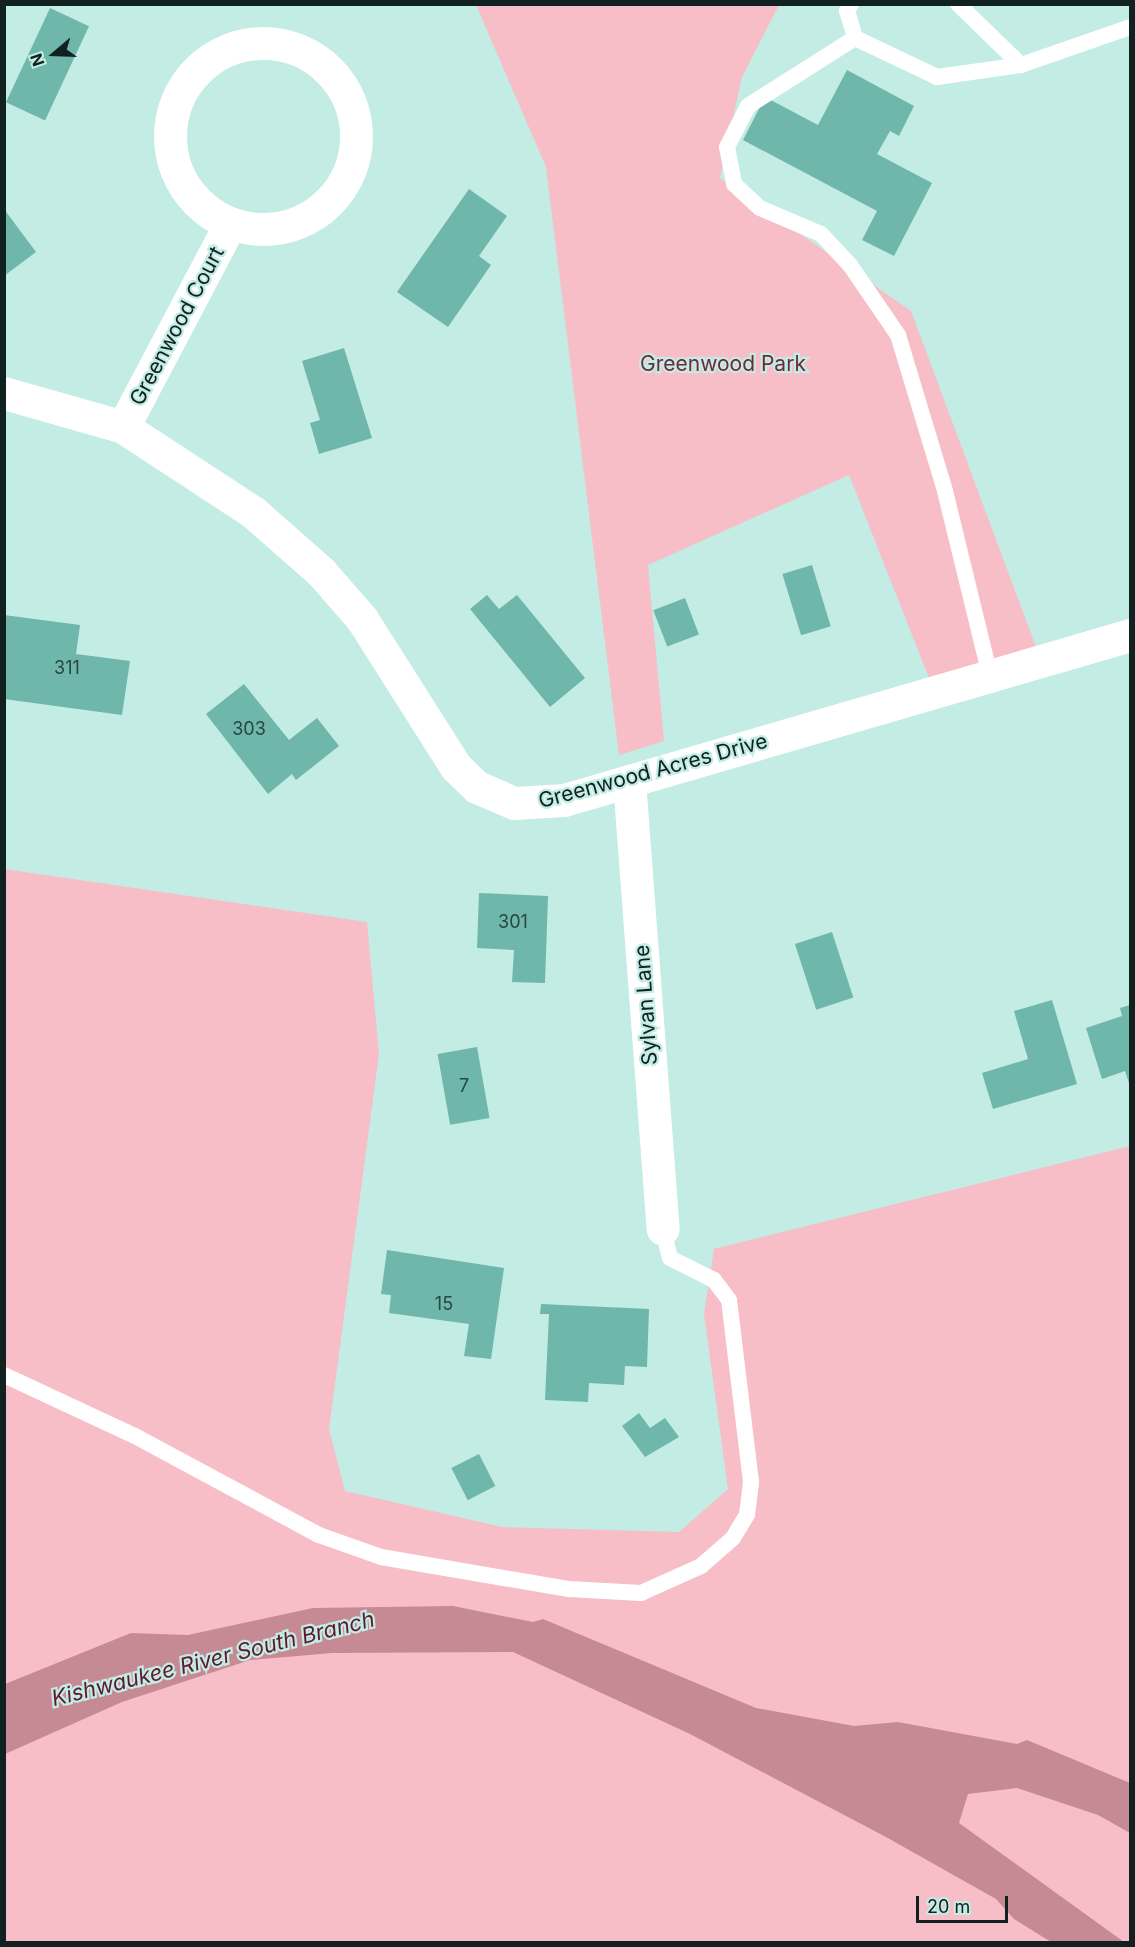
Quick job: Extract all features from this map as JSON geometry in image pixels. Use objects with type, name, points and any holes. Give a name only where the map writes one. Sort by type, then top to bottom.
[{"type":"street","name":"Greenwood Court","points":[[259,43],[292,47],[315,58],[347,95],[356,135],[351,168],[340,190],[303,222],[254,230],[230,224],[193,199],[180,181],[169,138],[171,116],[191,76],[227,50],[259,43]]},
{"type":"street","name":"Greenwood Court","points":[[123,428],[230,224]]},
{"type":"street","name":"Greenwood Acres Drive","points":[[4,393],[123,428],[253,512],[321,572],[383,645],[442,747],[477,787],[498,800],[537,806],[1131,635]]},
{"type":"street","name":"Sylvan Lane","points":[[629,781],[663,1229]]},
{"type":"lane","points":[[851,4],[847,11],[855,38],[937,77],[1021,65],[1131,27]]},
{"type":"lane","points":[[958,4],[1021,65]]},
{"type":"lane","points":[[855,38],[748,106],[727,147],[734,184],[760,208],[821,234],[850,265],[898,335],[945,491],[990,676]]},
{"type":"lane","points":[[4,1375],[135,1437],[319,1535],[381,1557],[569,1589],[641,1593],[701,1566],[733,1538],[747,1515],[751,1482],[729,1300],[714,1280],[670,1258],[663,1229]]},
{"type":"green space","name":"Greenwood Park","points":[[476,5],[779,5],[742,77],[720,178],[911,311],[1036,647],[929,678],[849,475],[648,565],[664,741],[619,755],[546,167]]},
{"type":"green space","points":[[4,869],[367,922],[379,1054],[329,1429],[345,1491],[502,1527],[679,1532],[728,1489],[704,1314],[714,1249],[1130,1146],[1130,1942],[5,1942]]},
{"type":"water","name":"Kishwaukee River South Branch","points":[[453,1606],[533,1622],[543,1619],[756,1708],[854,1726],[898,1722],[1017,1744],[1027,1740],[1130,1783],[1130,1833],[1098,1815],[1017,1788],[968,1794],[959,1823],[1124,1942],[1051,1942],[1014,1919],[996,1899],[886,1837],[690,1734],[513,1652],[332,1653],[250,1660],[122,1702],[5,1754],[5,1684],[131,1633],[188,1635],[313,1608]]},
{"type":"building","points":[[50,8],[89,26],[45,120],[6,102]]},
{"type":"building","points":[[847,70],[914,106],[899,136],[890,131],[877,154],[932,183],[894,256],[862,240],[877,211],[743,140],[765,97],[818,125]]},
{"type":"building","points":[[469,189],[507,216],[479,256],[491,265],[448,327],[397,292]]},
{"type":"building","points":[[4,209],[36,252],[4,276]]},
{"type":"building","points":[[344,348],[372,438],[319,454],[310,423],[320,420],[302,361]]},
{"type":"building","points":[[812,565],[831,626],[801,635],[782,574]]},
{"type":"building","points":[[487,595],[499,609],[517,595],[585,678],[550,707],[470,609]]},
{"type":"building","points":[[685,598],[699,634],[667,647],[653,610]]},
{"type":"building","points":[[4,615],[80,625],[76,654],[130,661],[122,715],[4,699]]},
{"type":"building","points":[[244,684],[289,740],[317,718],[339,746],[296,780],[292,774],[268,794],[206,714]]},
{"type":"building","points":[[479,893],[548,896],[545,983],[512,982],[514,950],[477,948]]},
{"type":"building","points":[[832,932],[853,998],[816,1010],[795,944]]},
{"type":"building","points":[[1052,1000],[1077,1084],[993,1109],[982,1073],[1028,1059],[1014,1011]]},
{"type":"building","points":[[1130,1005],[1130,1086],[1125,1071],[1102,1079],[1086,1028],[1122,1016],[1120,1008]]},
{"type":"building","points":[[477,1047],[490,1118],[450,1125],[438,1054]]},
{"type":"building","points":[[387,1250],[504,1268],[491,1359],[464,1356],[469,1324],[389,1313],[391,1295],[381,1294]]},
{"type":"building","points":[[541,1304],[649,1309],[647,1367],[625,1366],[624,1385],[589,1383],[588,1402],[545,1400],[549,1314],[540,1314]]},
{"type":"building","points":[[639,1413],[650,1428],[665,1418],[679,1437],[645,1457],[622,1426]]},
{"type":"building","points":[[479,1454],[495,1486],[468,1500],[451,1468]]}]
